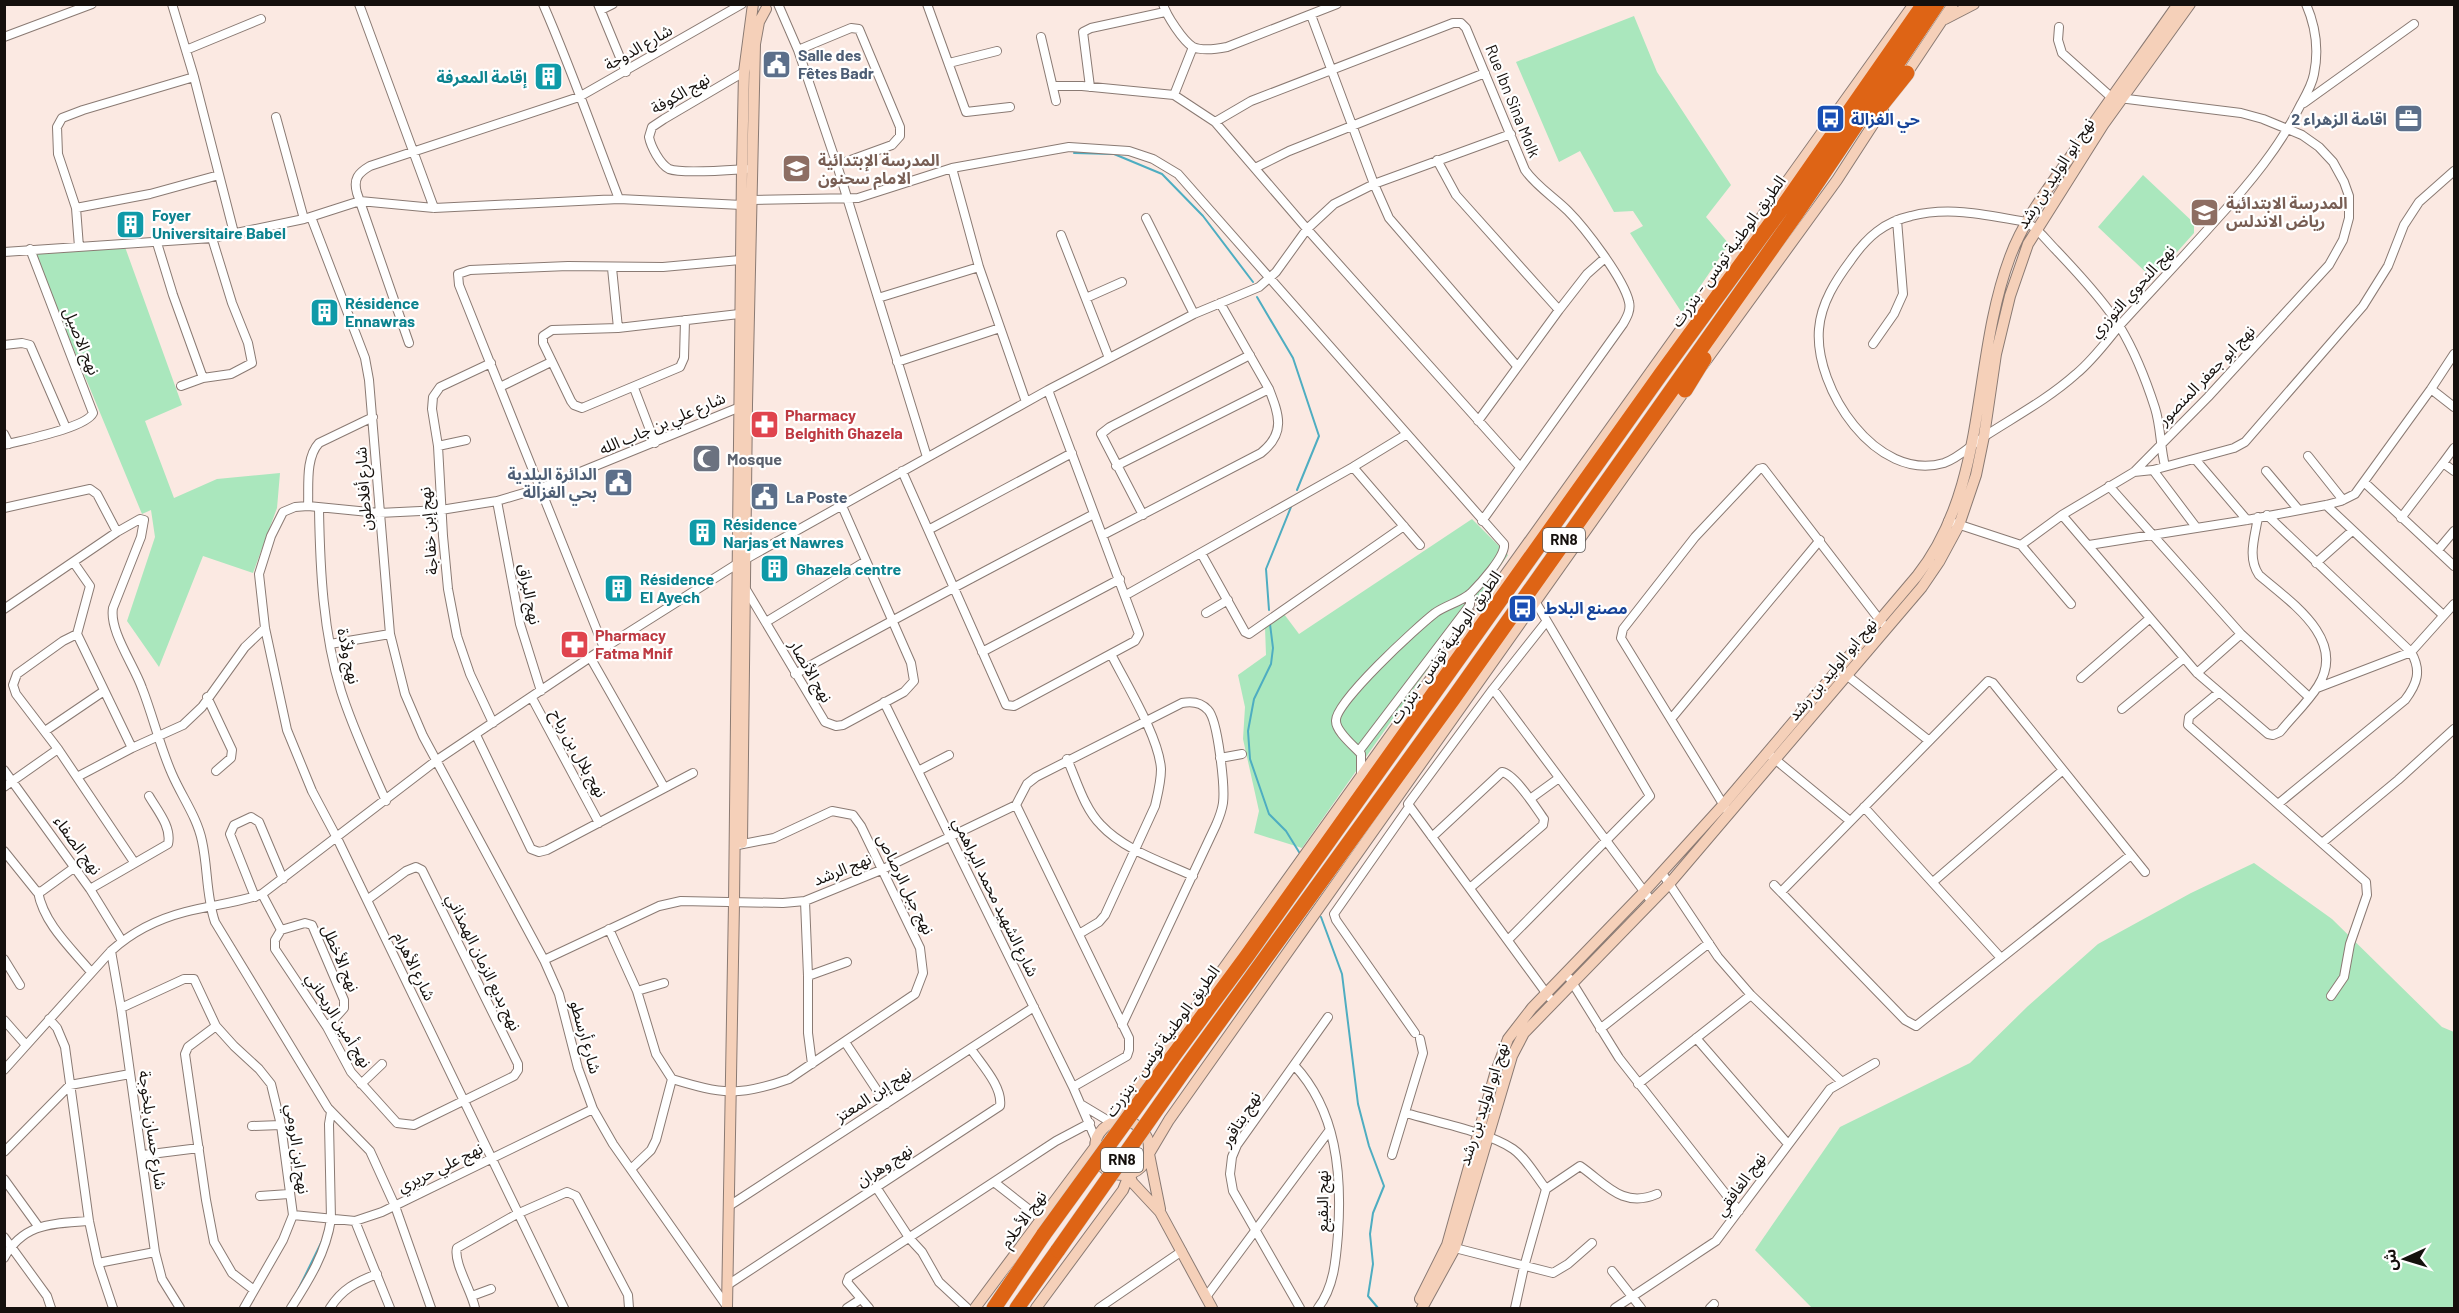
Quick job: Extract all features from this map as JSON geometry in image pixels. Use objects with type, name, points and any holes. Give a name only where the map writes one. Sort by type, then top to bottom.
[{"type":"highway","name":"الطريق الوطنية تونس - بنزرت","points":[[994,1308],[1043,1227],[1171,1059],[1365,791],[1924,4]]},
{"type":"highway","name":"الطريق الوطنية تونس - بنزرت","points":[[1017,1308],[1185,1070],[1446,709],[1797,213],[1937,4]]},
{"type":"highway","points":[[1797,213],[1907,73]]},
{"type":"highway","name":"RN8","points":[[1707,312],[1827,129]]},
{"type":"highway","name":"RN8","points":[[1685,390],[1797,213]]},
{"type":"highway","name":"RN8","points":[[1544,520],[1661,374]]},
{"type":"street","points":[[4,37],[92,4]]},
{"type":"street","points":[[172,4],[194,77],[234,233]]},
{"type":"street","points":[[359,4],[434,208]]},
{"type":"street","points":[[543,4],[562,47],[619,200]]},
{"type":"street","points":[[612,4],[600,7],[626,72]]},
{"type":"street","name":"شارع الدوحة","points":[[360,201],[355,187],[356,179],[360,172],[370,166],[579,97],[742,4]]},
{"type":"street","points":[[729,1308],[738,903],[747,203],[744,72],[754,4],[773,6]]},
{"type":"street","points":[[927,4],[966,112],[1010,106]]},
{"type":"street","points":[[1090,87],[1083,32],[1091,28],[1164,8],[1194,47],[1214,49],[1227,47],[1337,4]]},
{"type":"street","points":[[1914,4],[1827,129],[1544,520],[1114,1122],[1100,1133],[1096,1144],[1098,1161],[1108,1172],[1122,1176],[1130,1175],[1144,1165],[1175,1111],[1685,390],[1837,180],[1953,4]]},
{"type":"street","points":[[1942,20],[1974,4]]},
{"type":"street","name":"نهج ابو الوليد بن رشد","points":[[1550,997],[1566,972],[1775,760],[1882,624],[1954,523],[1976,475],[1994,364],[2007,305],[2028,244],[2116,99],[2178,4]]},
{"type":"street","name":"نهج ابو الوليد بن رشد","points":[[1954,523],[1972,445],[1992,318],[2008,260],[2026,222],[2116,99],[2190,4]]},
{"type":"street","name":"نهج النحوي التوزري","points":[[2026,222],[1948,211],[1926,213],[1897,220],[1879,229],[1868,238],[1833,285],[1819,327],[1819,348],[1826,381],[1837,400],[1873,446],[1896,461],[1919,466],[1943,463],[1954,458],[1984,436],[2037,404],[2074,376],[2239,195],[2289,130],[2314,77],[2317,55],[2316,35],[2306,4]]},
{"type":"street","points":[[773,6],[798,51],[837,165],[927,457]]},
{"type":"street","points":[[747,169],[755,44],[759,22],[773,6]]},
{"type":"street","points":[[1311,15],[1374,184],[1394,225],[1517,366]]},
{"type":"street","points":[[186,50],[261,19]]},
{"type":"street","name":"Rue Ibn Sina Molk","points":[[1215,122],[1251,101],[1458,22],[1466,28],[1527,174],[1568,211],[1605,258],[1626,294],[1630,309],[1623,324],[1482,521]]},
{"type":"street","points":[[2301,105],[2414,24]]},
{"type":"street","points":[[2060,27],[2058,40],[2061,53],[2116,99]]},
{"type":"street","points":[[798,51],[851,28],[859,29],[900,127],[900,136],[892,145],[837,165]]},
{"type":"street","points":[[1041,37],[1056,100]]},
{"type":"street","points":[[1174,95],[1194,47]]},
{"type":"street","points":[[949,63],[997,51]]},
{"type":"street","name":"نهج الكوفة","points":[[744,72],[652,127],[649,137],[662,163],[668,168],[747,169]]},
{"type":"street","points":[[1255,168],[1289,151],[1485,74]]},
{"type":"street","points":[[79,247],[76,208],[58,154],[57,128],[62,118],[194,77]]},
{"type":"street","points":[[1054,86],[1174,95],[1215,122],[1307,229],[1520,467]]},
{"type":"street","name":"نهج ابو جعفر المنصور","points":[[2020,545],[2062,515],[2134,472],[2208,397],[2329,265],[2343,240],[2349,218],[2349,196],[2333,162],[2319,147],[2302,135],[2241,113],[2116,99]]},
{"type":"street","name":"شارع أفلاطون","points":[[276,117],[308,218],[365,358],[373,417],[390,634],[405,694],[423,736],[437,760]]},
{"type":"street","points":[[4,1070],[122,941],[162,919],[259,896],[338,838],[437,760],[590,657],[741,562],[1048,390],[1194,314],[1258,287],[1270,279],[1307,229],[1334,204],[1374,184],[1511,134]]},
{"type":"street","points":[[4,252],[212,238],[308,218],[360,201],[434,208],[619,200],[747,203],[847,199],[866,196],[952,168],[1069,147],[1109,148],[1129,151],[1153,159],[1178,174],[1482,521],[1501,539],[1503,555],[1470,594],[1448,605],[1423,623],[1372,672],[1340,708],[1336,715],[1337,727],[1360,752],[1379,752]]},
{"type":"street","points":[[1437,160],[1456,195],[1559,310]]},
{"type":"street","points":[[952,168],[979,267],[1026,402]]},
{"type":"street","points":[[2134,472],[2153,470],[2195,459],[2234,448],[2245,442],[2363,306],[2388,266],[2404,225],[2419,202],[2454,171]]},
{"type":"street","points":[[76,208],[150,194],[219,175]]},
{"type":"street","points":[[360,201],[409,342]]},
{"type":"street","points":[[743,406],[739,314],[740,260],[747,203]]},
{"type":"street","points":[[1146,218],[1194,314]]},
{"type":"street","points":[[1873,344],[1894,314],[1903,294],[1897,220]]},
{"type":"street","points":[[2026,222],[2037,228],[2073,267],[2120,326],[2145,378],[2156,409],[2162,431],[2160,444],[2165,465]]},
{"type":"street","points":[[1061,235],[1109,358]]},
{"type":"street","points":[[181,386],[204,378],[231,374],[252,363],[248,343],[232,303],[212,238]]},
{"type":"street","points":[[158,243],[173,296],[204,378]]},
{"type":"street","name":"نهج الاصيل","points":[[7,444],[66,428],[90,418],[93,413],[30,249]]},
{"type":"street","points":[[1478,421],[1587,274],[1605,258]]},
{"type":"street","points":[[604,648],[459,285],[458,274],[470,270],[558,266],[663,267],[740,260]]},
{"type":"street","points":[[878,298],[979,267]]},
{"type":"street","points":[[612,268],[618,328]]},
{"type":"street","points":[[1086,298],[1122,282]]},
{"type":"street","points":[[1103,535],[1268,447],[1274,439],[1279,418],[1269,389],[1220,303]]},
{"type":"street","points":[[685,320],[683,363],[676,369],[582,408],[571,401],[543,343],[543,336],[547,332],[618,328],[685,320],[739,314]]},
{"type":"street","points":[[897,362],[1000,328]]},
{"type":"street","points":[[4,345],[22,342],[30,345],[66,428]]},
{"type":"street","points":[[2089,546],[2326,505],[2355,494],[2454,354]]},
{"type":"street","points":[[1143,515],[1101,438],[1103,431],[1250,355]]},
{"type":"street","points":[[500,387],[551,362]]},
{"type":"street","name":"نهج إبن خفاجة","points":[[491,363],[434,392],[432,409],[438,446],[448,588],[457,636],[470,674],[493,723]]},
{"type":"street","points":[[634,387],[655,443]]},
{"type":"street","points":[[1116,466],[1269,389]]},
{"type":"street","points":[[2431,389],[2454,407]]},
{"type":"street","points":[[902,471],[930,529],[1003,701],[1010,706],[1111,654],[1139,638],[1126,595],[1048,390]]},
{"type":"street","name":"شارع علي بن جاب الله","points":[[308,506],[319,509],[379,513],[441,510],[497,501],[541,488],[743,406]]},
{"type":"street","points":[[308,506],[310,460],[315,447],[373,417]]},
{"type":"street","points":[[4,434],[7,444]]},
{"type":"street","points":[[1126,595],[1407,434]]},
{"type":"street","points":[[438,446],[466,440]]},
{"type":"street","points":[[2401,518],[2454,448]]},
{"type":"street","points":[[930,529],[1072,453]]},
{"type":"street","points":[[2308,456],[2343,500]]},
{"type":"street","points":[[2195,459],[2247,520]]},
{"type":"street","points":[[2444,463],[2454,471]]},
{"type":"street","points":[[1353,467],[1420,545]]},
{"type":"street","points":[[1727,809],[1622,643],[1621,634],[1695,537],[1759,469],[1763,468],[1882,624]]},
{"type":"street","points":[[2153,470],[2196,527]]},
{"type":"street","points":[[2266,471],[2298,509]]},
{"type":"street","points":[[2364,482],[2454,566]]},
{"type":"street","points":[[2109,486],[2241,634],[2309,697]]},
{"type":"street","points":[[4,508],[90,489],[98,494],[117,531]]},
{"type":"street","name":"نهج البراق","points":[[497,501],[520,624],[541,692]]},
{"type":"street","points":[[2326,505],[2443,615]]},
{"type":"street","name":"شارع الأهرام","points":[[308,506],[295,507],[283,512],[271,536],[259,574],[265,628],[286,730],[312,792],[338,838],[564,1308]]},
{"type":"street","points":[[842,506],[892,619]]},
{"type":"street","name":"نهج ولاّدة","points":[[319,509],[324,604],[340,690],[359,741],[386,801]]},
{"type":"street","points":[[795,674],[892,619],[954,589],[1094,513]]},
{"type":"street","points":[[2062,515],[2197,673],[2268,734],[2273,735],[2280,732],[2317,688],[2323,675],[2325,660],[2322,638],[2316,627],[2259,575],[2255,568],[2252,552],[2263,516]]},
{"type":"street","points":[[2263,516],[2411,652],[2417,664],[2415,687],[2404,700],[2278,804]]},
{"type":"street","points":[[4,609],[74,563],[117,531],[140,519],[144,520],[141,537],[112,615],[115,630],[136,672],[172,774],[191,811],[202,840],[210,907],[226,942],[331,1112],[370,1150],[395,1206],[431,1308]]},
{"type":"street","points":[[1954,523],[2020,545],[2071,604]]},
{"type":"street","points":[[1201,553],[1245,632],[1252,633],[1404,526]]},
{"type":"street","points":[[2316,563],[2352,531]]},
{"type":"street","points":[[2438,550],[2454,531]]},
{"type":"street","points":[[1671,719],[1820,540]]},
{"type":"street","points":[[766,622],[866,561]]},
{"type":"street","points":[[74,563],[90,586],[77,634],[132,748]]},
{"type":"street","points":[[982,652],[1120,579]]},
{"type":"street","name":"نهج الأنصار","points":[[741,583],[821,718],[831,724],[843,725],[904,692],[914,681],[911,663],[892,619]]},
{"type":"street","points":[[1361,775],[1360,752],[1470,605],[1470,594]]},
{"type":"street","points":[[1206,613],[1228,600]]},
{"type":"street","points":[[1508,940],[1650,796],[1535,601]]},
{"type":"street","points":[[2317,688],[2411,652],[2454,603]]},
{"type":"street","points":[[2081,678],[2149,619]]},
{"type":"street","points":[[1546,622],[1409,801],[1410,807],[1550,997]]},
{"type":"street","points":[[77,777],[193,718],[245,647],[265,628]]},
{"type":"street","points":[[77,634],[53,648],[14,677],[13,685],[16,694],[58,749],[134,862]]},
{"type":"street","points":[[330,644],[390,634]]},
{"type":"street","points":[[2197,673],[2241,634]]},
{"type":"street","points":[[1079,934],[1099,922],[1105,915],[1155,806],[1160,787],[1160,762],[1145,721],[1111,654]]},
{"type":"street","points":[[590,657],[664,787]]},
{"type":"street","points":[[2122,709],[2184,658]]},
{"type":"street","points":[[1842,672],[1928,740]]},
{"type":"street","name":"نهج ابو الوليد بن رشد","points":[[1422,1308],[1434,1290],[1451,1247],[1482,1136],[1495,1074],[1508,1039],[1550,997],[1572,982],[1669,884],[1727,809],[1766,752],[1842,672]]},
{"type":"street","points":[[2131,855],[1923,1023],[1916,1026],[1911,1024],[1777,889],[1850,821],[1928,740],[1986,682],[1990,681],[2145,872]]},
{"type":"street","points":[[1493,689],[1652,902]]},
{"type":"street","points":[[45,731],[104,691]]},
{"type":"street","points":[[2218,693],[2190,717],[2188,725],[2363,877],[2367,886],[2367,895],[2350,944],[2344,977],[2331,996]]},
{"type":"street","points":[[207,697],[232,750],[231,758],[216,771]]},
{"type":"street","name":"نهج بلال بن رباح","points":[[532,698],[599,823]]},
{"type":"street","name":"شارع الشهيد محمد البراهمي","points":[[884,702],[1082,1105],[1096,1144]]},
{"type":"street","points":[[1073,1087],[1127,1056],[1130,1044],[1016,805],[1028,784],[1067,759],[1182,703],[1200,704],[1210,711],[1213,718],[1220,758],[1223,801],[1216,825],[1122,1025]]},
{"type":"street","points":[[2322,843],[2398,780],[2454,729]]},
{"type":"street","points":[[476,735],[531,849],[539,852],[599,823],[693,772]]},
{"type":"street","points":[[4,787],[58,749]]},
{"type":"street","points":[[1766,752],[1850,821]]},
{"type":"street","points":[[1220,758],[1242,754]]},
{"type":"street","points":[[918,771],[949,755]]},
{"type":"street","points":[[1067,759],[1101,826],[1136,850],[1193,876]]},
{"type":"street","name":"شارع أرسطو","points":[[437,760],[544,960],[558,994],[578,1068],[593,1109],[613,1144],[729,1308]]},
{"type":"street","name":"نهج الصفاء","points":[[4,770],[75,867],[122,941]]},
{"type":"street","points":[[1933,882],[2063,770]]},
{"type":"street","points":[[1432,837],[1502,772],[1508,774],[1530,799],[1544,819],[1543,825],[1470,888]]},
{"type":"street","points":[[1530,799],[1559,778]]},
{"type":"street","points":[[90,889],[134,862],[166,847],[170,840],[164,821],[149,796]]},
{"type":"street","name":"نهج الرشد","points":[[544,960],[640,914],[670,904],[805,901],[881,870],[1016,805]]},
{"type":"street","points":[[1392,1155],[1424,1050],[1417,1036],[1334,914],[1410,807]]},
{"type":"street","points":[[1864,807],[2001,958]]},
{"type":"street","name":"نهج جبل الرصاص","points":[[733,1093],[767,1087],[789,1079],[908,1001],[920,987],[923,973],[920,948],[861,826],[853,815],[832,811],[774,838],[738,845]]},
{"type":"street","name":"نهج أمين الريحاني","points":[[283,879],[257,819],[247,818],[234,825],[230,834],[259,896],[281,930],[275,940],[275,949],[327,1028],[351,1072],[397,1123],[402,1125],[414,1125],[463,1101]]},
{"type":"street","points":[[4,851],[33,890],[38,892]]},
{"type":"street","points":[[38,892],[75,867]]},
{"type":"street","name":"نهج بديع الزمان الهمذاني","points":[[367,900],[406,871],[416,867],[422,870],[518,1064],[518,1070],[514,1076],[463,1101]]},
{"type":"street","points":[[1662,873],[1728,970],[1841,1081]]},
{"type":"street","points":[[38,892],[46,918],[92,972]]},
{"type":"street","points":[[805,901],[808,1033],[812,1064]]},
{"type":"street","name":"نهج الأخطل","points":[[281,930],[305,923],[312,925],[344,1000],[344,1008],[327,1028]]},
{"type":"street","points":[[609,929],[637,991],[650,1041],[672,1079],[733,1093]]},
{"type":"street","points":[[1600,1029],[1709,943]]},
{"type":"street","name":"شارع حسان بلخوجة","points":[[111,951],[122,1008],[155,1252],[162,1279],[180,1308]]},
{"type":"street","points":[[4,959],[20,985]]},
{"type":"street","points":[[808,976],[847,962]]},
{"type":"street","points":[[1566,972],[1600,1029],[1638,1084],[1739,1211]]},
{"type":"street","name":"نهج ابن الرومي","points":[[122,1008],[189,978],[197,982],[216,1026],[259,1068],[271,1084],[281,1125],[293,1215]]},
{"type":"street","points":[[637,991],[664,983]]},
{"type":"street","points":[[1638,1084],[1751,995]]},
{"type":"street","name":"نهج إبن المعتز","points":[[732,1204],[1034,1007]]},
{"type":"street","name":"نهج بتاقور","points":[[1300,1308],[1254,1231],[1231,1183],[1232,1157],[1237,1145],[1328,1017]]},
{"type":"street","points":[[49,1019],[63,1039],[89,1221],[98,1263],[113,1308]]},
{"type":"street","points":[[4,1020],[26,1045]]},
{"type":"street","points":[[216,1026],[185,1050],[209,1219],[214,1242],[232,1274],[254,1290]]},
{"type":"street","points":[[1696,1038],[1788,1144]]},
{"type":"street","points":[[845,1042],[886,1104]]},
{"type":"street","name":"نهج وهران","points":[[730,1283],[999,1106],[1001,1098],[997,1089],[971,1049]]},
{"type":"street","name":"نهج الغافقي","points":[[1615,1308],[1716,1241],[1820,1101],[1841,1081],[1875,1063]]},
{"type":"street","points":[[362,1084],[382,1065]]},
{"type":"street","name":"نهج البقيع","points":[[1294,1065],[1311,1085],[1329,1131],[1336,1153],[1340,1192],[1336,1255],[1331,1282],[1325,1299],[1318,1308]]},
{"type":"street","points":[[4,1152],[70,1085],[130,1074]]},
{"type":"street","points":[[631,1169],[651,1150],[656,1140],[672,1079]]},
{"type":"street","points":[[1082,1105],[1114,1122],[1124,1121],[1138,1126],[1147,1137],[1160,1212]]},
{"type":"street","name":"نهج علي حريري","points":[[293,1215],[355,1221],[395,1206],[593,1109]]},
{"type":"street","points":[[291,1308],[322,1254],[331,1219],[329,1124],[331,1112]]},
{"type":"street","points":[[1406,1113],[1482,1136],[1514,1150],[1546,1189]]},
{"type":"street","points":[[869,1308],[847,1279],[1056,1141],[1090,1123]]},
{"type":"street","points":[[252,1126],[281,1125]]},
{"type":"street","points":[[1206,1297],[1329,1131]]},
{"type":"street","name":"نهج الأحلام","points":[[975,1308],[1043,1227],[1096,1144]]},
{"type":"street","points":[[143,1155],[199,1148]]},
{"type":"street","points":[[1515,1308],[1546,1189],[1580,1166],[1596,1181],[1628,1198],[1644,1198],[1657,1194]]},
{"type":"street","points":[[1130,1175],[1132,1182],[1160,1212],[1212,1308]]},
{"type":"street","points":[[1036,1308],[1123,1190],[1130,1175]]},
{"type":"street","points":[[4,1179],[38,1226]]},
{"type":"street","points":[[994,1182],[1043,1227]]},
{"type":"street","points":[[876,1187],[910,1239],[922,1252],[943,1288],[967,1308]]},
{"type":"street","points":[[475,1308],[456,1257],[457,1248],[517,1214],[567,1192],[576,1196],[628,1295],[629,1308]]},
{"type":"street","points":[[260,1196],[289,1194]]},
{"type":"street","points":[[244,1308],[283,1240],[293,1215]]},
{"type":"street","points":[[4,1258],[11,1246],[38,1226],[89,1221]]},
{"type":"street","points":[[355,1221],[390,1308]]},
{"type":"street","points":[[4,1237],[46,1296],[51,1308]]},
{"type":"street","points":[[1451,1247],[1553,1273],[1563,1268],[1592,1243]]},
{"type":"street","name":"نهج ابو الوليد بن رشد","points":[[1415,1308],[1451,1247]]},
{"type":"street","points":[[1099,1308],[1182,1251]]},
{"type":"street","points":[[98,1263],[155,1252]]},
{"type":"street","points":[[1612,1270],[1641,1308]]},
{"type":"street","points":[[330,1308],[349,1286],[377,1274]]},
{"type":"street","points":[[472,1296],[491,1289]]},
{"type":"street","points":[[847,1308],[861,1299]]},
{"type":"green space","points":[[1634,16],[1657,72],[1731,185],[1706,217],[1729,244],[1682,313],[1630,233],[1643,226],[1633,211],[1614,212],[1580,151],[1559,162],[1516,62]]},
{"type":"green space","points":[[2143,175],[2194,223],[2194,233],[2153,279],[2098,227]]},
{"type":"green space","points":[[125,247],[182,405],[145,421],[174,498],[217,479],[280,473],[277,508],[253,573],[203,556],[159,667],[127,621],[155,537],[151,510],[142,514],[33,251]]},
{"type":"green space","points":[[1472,519],[1508,555],[1302,848],[1254,833],[1259,811],[1243,739],[1245,707],[1238,675],[1266,655],[1265,627],[1284,614],[1299,634]]},
{"type":"green space","points":[[2254,863],[2332,919],[2442,1027],[2454,1032],[2454,1308],[1812,1308],[1755,1250],[1840,1127],[1970,1063],[2028,1006],[2098,944],[2191,893]]},
{"type":"waterway","points":[[1074,153],[1114,154],[1162,174],[1203,216],[1253,282]]},
{"type":"waterway","points":[[1257,297],[1293,358],[1319,436],[1297,490]]},
{"type":"waterway","points":[[1269,610],[1266,569],[1291,507]]},
{"type":"waterway","points":[[1270,624],[1273,648],[1271,664],[1254,699],[1248,731],[1250,759],[1269,814],[1286,831],[1299,852]]},
{"type":"waterway","points":[[1321,917],[1342,974],[1358,1104],[1369,1146],[1384,1186],[1373,1213],[1370,1234],[1373,1264],[1368,1296],[1378,1308]]},
{"type":"waterway","points":[[298,1290],[322,1241]]},
{"type":"place","name":"Salle des Fêtes Badr","points":[[777,64]]},
{"type":"place","name":"إقامة المعرفة","points":[[548,77]]},
{"type":"place","name":"حي الغزالة","points":[[1830,119]]},
{"type":"place","name":"اقامة الزهراء 2","points":[[2408,119]]},
{"type":"place","name":"المدرسة الإبتدائية الامام سحنون","points":[[797,169]]},
{"type":"place","name":"المدرسة الابتدائية رياض الاندلس","points":[[2205,212]]},
{"type":"place","name":"Foyer Universitaire Babel","points":[[131,224]]},
{"type":"place","name":"Résidence Ennawras","points":[[324,312]]},
{"type":"place","name":"Pharmacy Belghith Ghazela","points":[[764,424]]},
{"type":"place","name":"Mosque","points":[[706,459]]},
{"type":"place","name":"الدائرة البلدية بحي الغزالة","points":[[618,483]]},
{"type":"place","name":"La Poste","points":[[765,497]]},
{"type":"place","name":"Résidence Narjas et Nawres","points":[[702,533]]},
{"type":"place","name":"Ghazela centre","points":[[775,569]]},
{"type":"place","name":"Résidence El Ayech","points":[[619,588]]},
{"type":"place","name":"مصنع البلاط","points":[[1523,608]]},
{"type":"place","name":"Pharmacy Fatma Mnif","points":[[574,644]]}]
